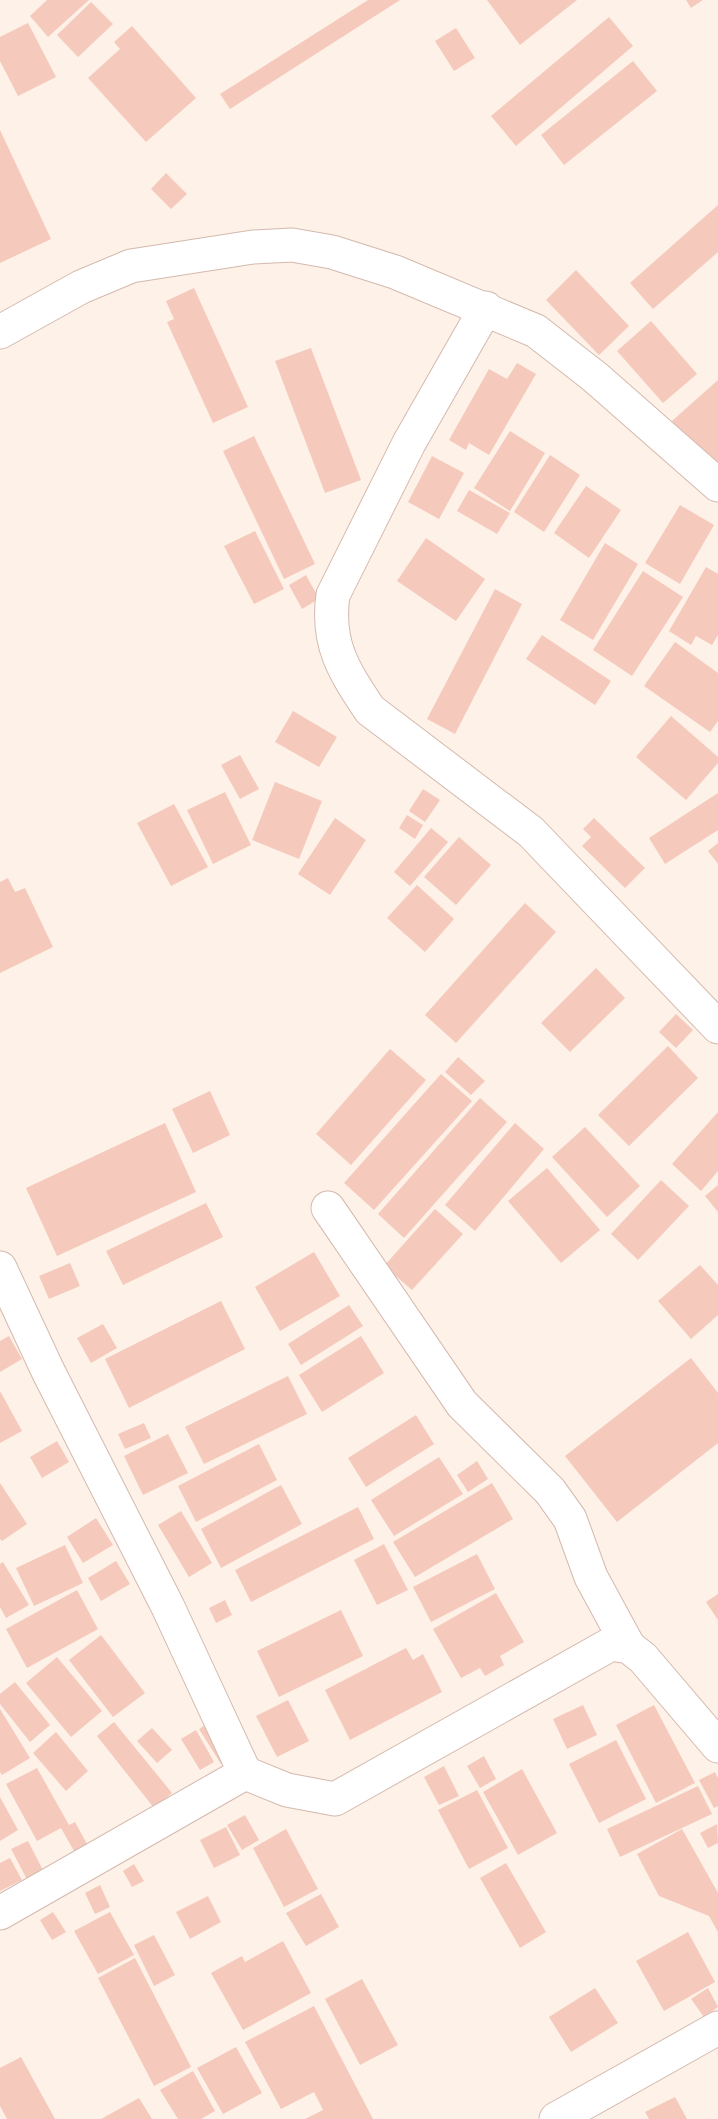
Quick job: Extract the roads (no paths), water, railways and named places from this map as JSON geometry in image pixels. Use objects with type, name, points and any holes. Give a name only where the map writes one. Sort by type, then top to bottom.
[{"type":"street","points":[[0,332],[81,287],[131,266],[253,247],[292,245],[332,252],[395,272],[486,308],[536,332],[595,377],[718,485]]},
{"type":"street","points":[[486,308],[409,443],[333,595],[329,620],[335,647],[352,683],[370,710],[531,832],[718,1027]]},
{"type":"street","points":[[328,1208],[462,1404],[550,1491],[570,1519],[591,1577],[629,1647],[643,1658],[718,1746]]},
{"type":"street","points":[[0,1268],[48,1371],[168,1607],[246,1773],[287,1790],[335,1799],[611,1644],[629,1647]]},
{"type":"street","points":[[0,1913],[246,1773]]},
{"type":"street","points":[[555,2119],[718,2028]]}]
